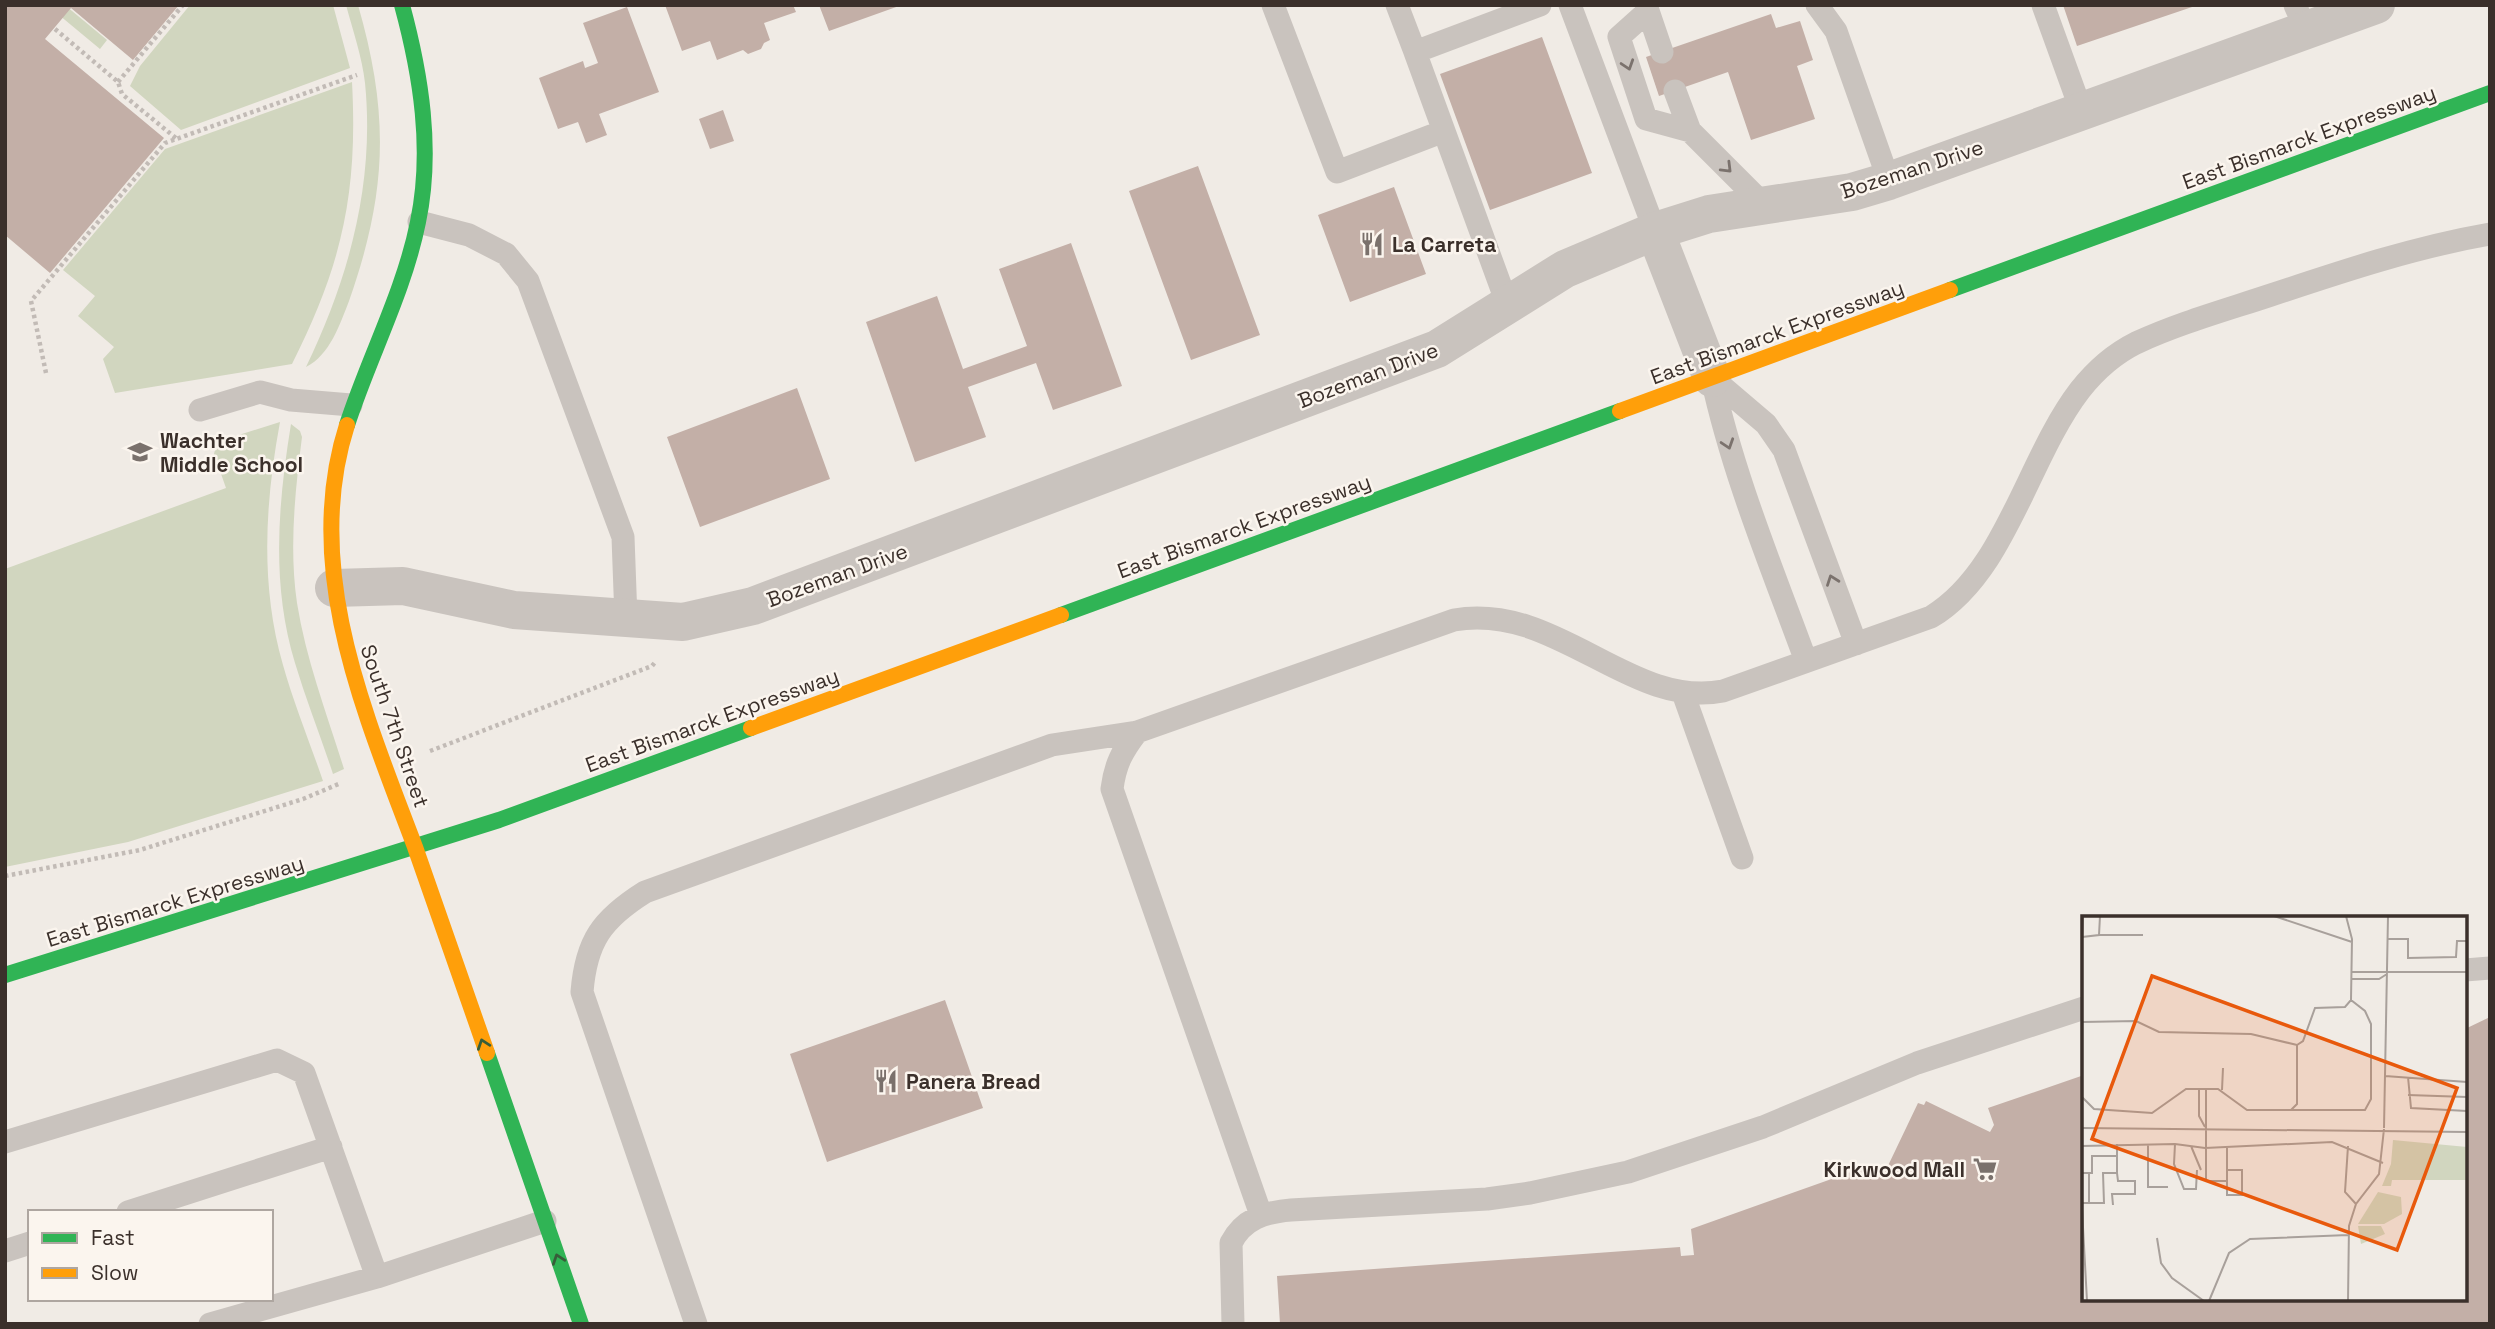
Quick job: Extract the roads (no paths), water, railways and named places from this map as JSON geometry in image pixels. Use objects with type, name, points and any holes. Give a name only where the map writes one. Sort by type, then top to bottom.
[{"type":"main road","name":"South 7th Street","points":[[402,5],[415,49],[421,100],[424,166],[419,222],[406,266],[351,405],[338,456],[331,504],[334,588],[341,634],[358,699],[415,848],[581,1324]]},
{"type":"main road","name":"East Bismarck Expressway","points":[[5,975],[415,848],[537,806],[2490,93]]},
{"type":"street","name":"Bozeman Drive","points":[[334,588],[403,586],[514,610],[683,622],[753,606],[1437,349],[1566,269],[1655,231],[1709,214],[1852,192],[1889,181],[2081,110],[2301,18],[2376,5]]},
{"type":"street","points":[[1655,231],[1712,378]]},
{"type":"lane","points":[[1273,5],[1337,172],[1444,131]]},
{"type":"lane","points":[[1397,5],[1508,306]]},
{"type":"lane","points":[[1570,5],[1655,231]]},
{"type":"lane","points":[[1817,5],[1836,31],[1889,181]]},
{"type":"lane","points":[[2043,5],[2081,110]]},
{"type":"lane","points":[[1415,52],[1536,6]]},
{"type":"lane","points":[[1662,52],[1647,8],[1619,37],[1646,120],[1690,131]]},
{"type":"lane","points":[[1675,91],[1690,131],[1764,205]]},
{"type":"lane","points":[[419,222],[470,235],[506,254],[528,281],[623,537],[626,619]]},
{"type":"lane","points":[[696,1324],[582,992],[584,968],[603,924],[621,907],[645,892],[1052,745],[1137,732],[1431,626],[1476,616],[1520,622],[1649,681],[1683,692],[1703,694],[1723,691],[1856,644],[1931,617],[1965,592],[1978,576],[2079,391],[2115,356],[2169,331],[2366,263],[2453,240],[2490,234]]},
{"type":"lane","points":[[1712,378],[1766,424],[1784,450],[1856,644]]},
{"type":"lane","points":[[1712,378],[1723,430],[1806,661]]},
{"type":"lane","points":[[200,410],[260,392],[291,400],[351,405]]},
{"type":"lane","points":[[1683,692],[1742,858]]},
{"type":"lane","points":[[1137,732],[1123,750],[1115,768],[1112,789],[1261,1215]]},
{"type":"lane","points":[[2467,970],[2490,968]]},
{"type":"lane","points":[[1233,1324],[1231,1243],[1237,1231],[1261,1215],[1276,1211],[1498,1197],[1628,1172],[1763,1127],[1917,1063],[2082,1009]]},
{"type":"lane","points":[[5,1142],[277,1060],[304,1073],[377,1277]]},
{"type":"lane","points":[[134,1210],[331,1147]]},
{"type":"lane","points":[[210,1324],[377,1277],[545,1221]]},
{"type":"lane","points":[[5,1251],[28,1244]]},
{"type":"place","name":"La Carreta","points":[[1372,244]]},
{"type":"place","name":"Wachter Middle School","points":[[140,452]]},
{"type":"place","name":"Panera Bread","points":[[886,1081]]},
{"type":"place","name":"Kirkwood Mall","points":[[1985,1169]]}]
